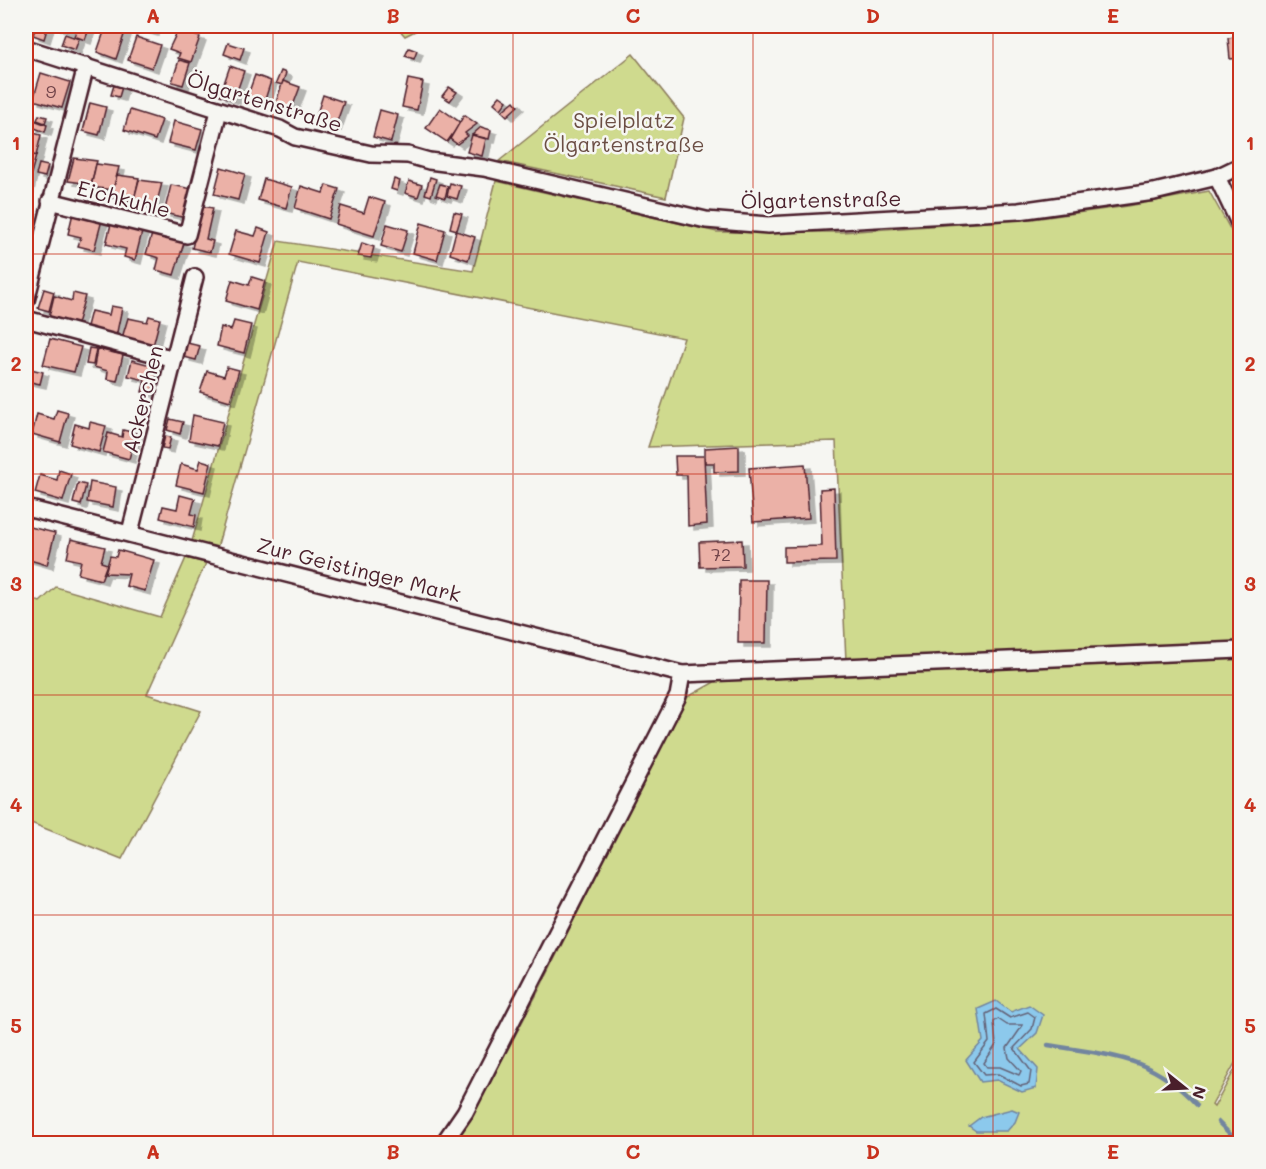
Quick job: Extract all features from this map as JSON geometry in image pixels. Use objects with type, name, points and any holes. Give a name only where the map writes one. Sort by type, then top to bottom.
[{"type":"street","name":"Ölgartenstraße","points":[[26,48],[295,137],[371,154],[397,154],[483,168],[706,220],[768,225],[1019,211],[1154,192],[1217,177],[1240,166]]},
{"type":"street","name":"Eichkuhle","points":[[26,301],[86,66]]},
{"type":"street","name":"Eichkuhle","points":[[50,201],[187,235],[219,111]]},
{"type":"street","points":[[1217,177],[1240,225]]},
{"type":"street","name":"Ackerchen","points":[[130,532],[195,277]]},
{"type":"street","points":[[26,320],[174,359]]},
{"type":"street","name":"Zur Geistinger Mark","points":[[26,508],[130,532],[682,674],[1240,650]]},
{"type":"street","points":[[443,1143],[465,1112],[662,728],[678,696],[682,674]]},
{"type":"green space","points":[[396,26],[425,26],[405,36]]},
{"type":"green space","name":"Spielplatz Ölgartenstraße","points":[[633,54],[684,118],[666,197],[499,161]]},
{"type":"green space","points":[[496,181],[717,232],[842,232],[1032,219],[1128,206],[1209,191],[1240,247],[1240,642],[846,661],[836,441],[648,447],[684,338],[298,262],[217,548],[192,541],[278,241],[473,271]]},
{"type":"green space","points":[[186,558],[206,563],[147,694],[201,711],[122,859],[26,821],[26,597],[40,602],[56,587],[160,617]]},
{"type":"green space","points":[[1240,657],[1240,1054],[1212,1105],[1214,1107],[1240,1060],[1240,1143],[453,1144],[474,1113],[538,992],[684,699],[718,680]]},
{"type":"water","points":[[996,1001],[1011,1012],[1029,1005],[1043,1015],[1037,1033],[1020,1049],[1038,1069],[1036,1088],[1022,1092],[997,1080],[980,1082],[966,1060],[983,1041],[978,1009]]},
{"type":"water","points":[[1012,1109],[1019,1112],[1015,1122],[1007,1131],[976,1131],[969,1126],[981,1117]]},
{"type":"building","points":[[36,26],[48,26],[44,39],[33,35]]},
{"type":"building","points":[[54,26],[68,26],[67,31]]},
{"type":"building","points":[[78,26],[90,26],[85,40],[74,36]]},
{"type":"building","points":[[106,26],[125,32],[116,59],[97,52]]},
{"type":"building","points":[[142,26],[154,26],[152,32],[141,29]]},
{"type":"building","points":[[178,30],[200,37],[191,62],[178,58],[180,53],[169,49]]},
{"type":"building","points":[[65,34],[79,39],[75,50],[61,45]]},
{"type":"building","points":[[1240,36],[1240,58],[1230,59],[1228,38]]},
{"type":"building","points":[[136,37],[160,45],[152,68],[128,60]]},
{"type":"building","points":[[228,43],[244,48],[240,60],[224,54]]},
{"type":"building","points":[[409,48],[417,51],[414,59],[405,56]]},
{"type":"building","points":[[179,60],[190,63],[183,85],[172,82]]},
{"type":"building","points":[[230,66],[244,71],[234,100],[220,95]]},
{"type":"building","points":[[281,71],[286,73],[282,85],[276,83]]},
{"type":"building","points":[[41,73],[70,82],[62,108],[33,100]]},
{"type":"building","points":[[255,75],[271,81],[263,106],[246,100]]},
{"type":"building","points":[[408,79],[423,82],[417,110],[402,107]]},
{"type":"building","points":[[283,81],[300,87],[291,111],[275,105]]},
{"type":"building","points":[[1234,82],[1240,82],[1240,111],[1235,112]]},
{"type":"building","points":[[114,85],[122,87],[119,97],[111,95]]},
{"type":"building","points":[[449,87],[457,92],[450,101],[442,96]]},
{"type":"building","points":[[323,95],[344,102],[335,127],[315,120]]},
{"type":"building","points":[[500,96],[507,101],[501,109],[494,103]]},
{"type":"building","points":[[514,101],[518,106],[507,116],[502,111]]},
{"type":"building","points":[[90,103],[106,107],[99,135],[83,131]]},
{"type":"building","points":[[440,108],[461,123],[447,142],[426,128]]},
{"type":"building","points":[[130,110],[162,120],[155,140],[124,130]]},
{"type":"building","points":[[380,110],[398,115],[391,142],[373,137]]},
{"type":"building","points":[[39,115],[47,117],[45,123],[37,120]]},
{"type":"building","points":[[464,115],[477,124],[465,133],[468,136],[457,144],[450,139]]},
{"type":"building","points":[[34,120],[47,125],[45,132],[32,127]]},
{"type":"building","points":[[174,121],[202,129],[196,150],[168,143]]},
{"type":"building","points":[[481,127],[491,130],[489,139],[472,135]]},
{"type":"building","points":[[26,131],[41,135],[36,156],[26,153]]},
{"type":"building","points":[[472,135],[486,139],[482,156],[467,152]]},
{"type":"building","points":[[26,153],[36,156],[30,177],[26,176]]},
{"type":"building","points":[[74,158],[97,161],[91,184],[68,181]]},
{"type":"building","points":[[39,164],[48,166],[45,177],[36,175]]},
{"type":"building","points":[[96,164],[119,167],[113,190],[91,187]]},
{"type":"building","points":[[221,167],[245,174],[238,200],[214,194]]},
{"type":"building","points":[[117,175],[139,178],[134,201],[111,198]]},
{"type":"building","points":[[26,176],[30,177],[26,197]]},
{"type":"building","points":[[430,177],[436,179],[431,196],[425,194]]},
{"type":"building","points":[[264,179],[292,187],[286,208],[258,200]]},
{"type":"building","points":[[394,179],[400,181],[397,191],[391,189]]},
{"type":"building","points":[[139,180],[162,183],[156,206],[133,203]]},
{"type":"building","points":[[409,181],[422,185],[418,197],[405,193]]},
{"type":"building","points":[[450,183],[461,186],[457,199],[447,196]]},
{"type":"building","points":[[440,184],[448,186],[445,198],[436,195]]},
{"type":"building","points":[[171,185],[193,189],[186,218],[164,213]]},
{"type":"building","points":[[326,185],[339,189],[329,219],[295,208],[301,186],[323,193]]},
{"type":"building","points":[[369,197],[385,202],[374,236],[336,224],[341,206],[364,213]]},
{"type":"building","points":[[202,206],[213,208],[206,239],[213,241],[210,252],[192,248]]},
{"type":"building","points":[[454,212],[462,214],[457,230],[450,228]]},
{"type":"building","points":[[73,213],[102,220],[94,250],[78,246],[81,237],[68,234]]},
{"type":"building","points":[[421,223],[445,230],[437,260],[413,253]]},
{"type":"building","points":[[111,224],[142,232],[135,260],[124,257],[126,249],[106,244]]},
{"type":"building","points":[[387,224],[408,230],[401,252],[381,246]]},
{"type":"building","points":[[258,228],[269,232],[260,263],[229,254],[236,231],[255,236]]},
{"type":"building","points":[[456,231],[475,237],[468,260],[450,254]]},
{"type":"building","points":[[152,234],[184,243],[174,275],[156,270],[159,258],[146,254]]},
{"type":"building","points":[[26,235],[31,236],[28,250],[26,249]]},
{"type":"building","points":[[362,243],[374,247],[371,258],[358,256]]},
{"type":"building","points":[[252,277],[265,281],[257,310],[226,301],[232,280],[249,285]]},
{"type":"building","points":[[44,289],[54,292],[49,311],[38,308]]},
{"type":"building","points":[[73,293],[85,296],[77,324],[49,317],[54,296],[72,301]]},
{"type":"building","points":[[111,306],[122,308],[116,337],[86,330],[91,311],[109,315]]},
{"type":"building","points":[[149,316],[160,319],[153,346],[122,338],[128,318],[147,322]]},
{"type":"building","points":[[234,321],[251,325],[244,353],[217,346],[221,327],[231,330]]},
{"type":"building","points":[[50,339],[81,347],[74,372],[43,365]]},
{"type":"building","points":[[187,343],[200,346],[196,360],[184,357]]},
{"type":"building","points":[[89,348],[96,349],[93,365],[86,364]]},
{"type":"building","points":[[97,349],[123,355],[117,381],[107,379],[108,371],[94,367]]},
{"type":"building","points":[[132,360],[158,367],[152,394],[142,392],[145,380],[128,376]]},
{"type":"building","points":[[227,367],[239,370],[230,401],[200,392],[207,371],[224,376]]},
{"type":"building","points":[[27,368],[43,372],[40,384],[26,381]]},
{"type":"building","points":[[57,410],[68,413],[60,442],[32,434],[37,414],[54,419]]},
{"type":"building","points":[[193,415],[223,422],[218,446],[189,440]]},
{"type":"building","points":[[170,419],[183,422],[180,434],[167,430]]},
{"type":"building","points":[[90,422],[106,426],[99,452],[70,444],[75,424],[89,428]]},
{"type":"building","points":[[123,430],[136,433],[129,459],[103,452],[108,433],[122,437]]},
{"type":"building","points":[[165,436],[171,437],[168,449],[162,448]]},
{"type":"building","points":[[739,446],[739,471],[714,472],[714,463],[705,463],[705,448]]},
{"type":"building","points":[[675,456],[704,456],[707,524],[688,526],[687,475],[676,475]]},
{"type":"building","points":[[201,460],[211,463],[204,492],[176,485],[181,464],[198,469]]},
{"type":"building","points":[[805,464],[809,518],[753,522],[749,468]]},
{"type":"building","points":[[59,470],[71,474],[63,501],[35,493],[40,475],[57,480]]},
{"type":"building","points":[[90,482],[116,487],[113,507],[87,502]]},
{"type":"building","points":[[78,483],[86,485],[81,505],[73,503]]},
{"type":"building","points":[[834,488],[836,561],[784,562],[784,547],[822,546],[820,489]]},
{"type":"building","points":[[180,495],[195,499],[191,514],[196,515],[194,527],[160,518],[163,506],[177,509]]},
{"type":"building","points":[[26,526],[55,533],[47,565],[26,559]]},
{"type":"building","points":[[71,539],[105,547],[101,562],[107,564],[101,580],[78,574],[81,561],[67,558]]},
{"type":"building","points":[[742,540],[743,566],[700,567],[699,542]]},
{"type":"building","points":[[118,550],[154,560],[145,591],[126,586],[129,574],[105,573],[110,556],[116,557]]},
{"type":"building","points":[[739,580],[767,580],[766,643],[738,643]]},
{"type":"waterway","points":[[1048,1045],[1129,1060],[1163,1076],[1197,1105]]},
{"type":"waterway","points":[[1218,1122],[1240,1144]]}]
